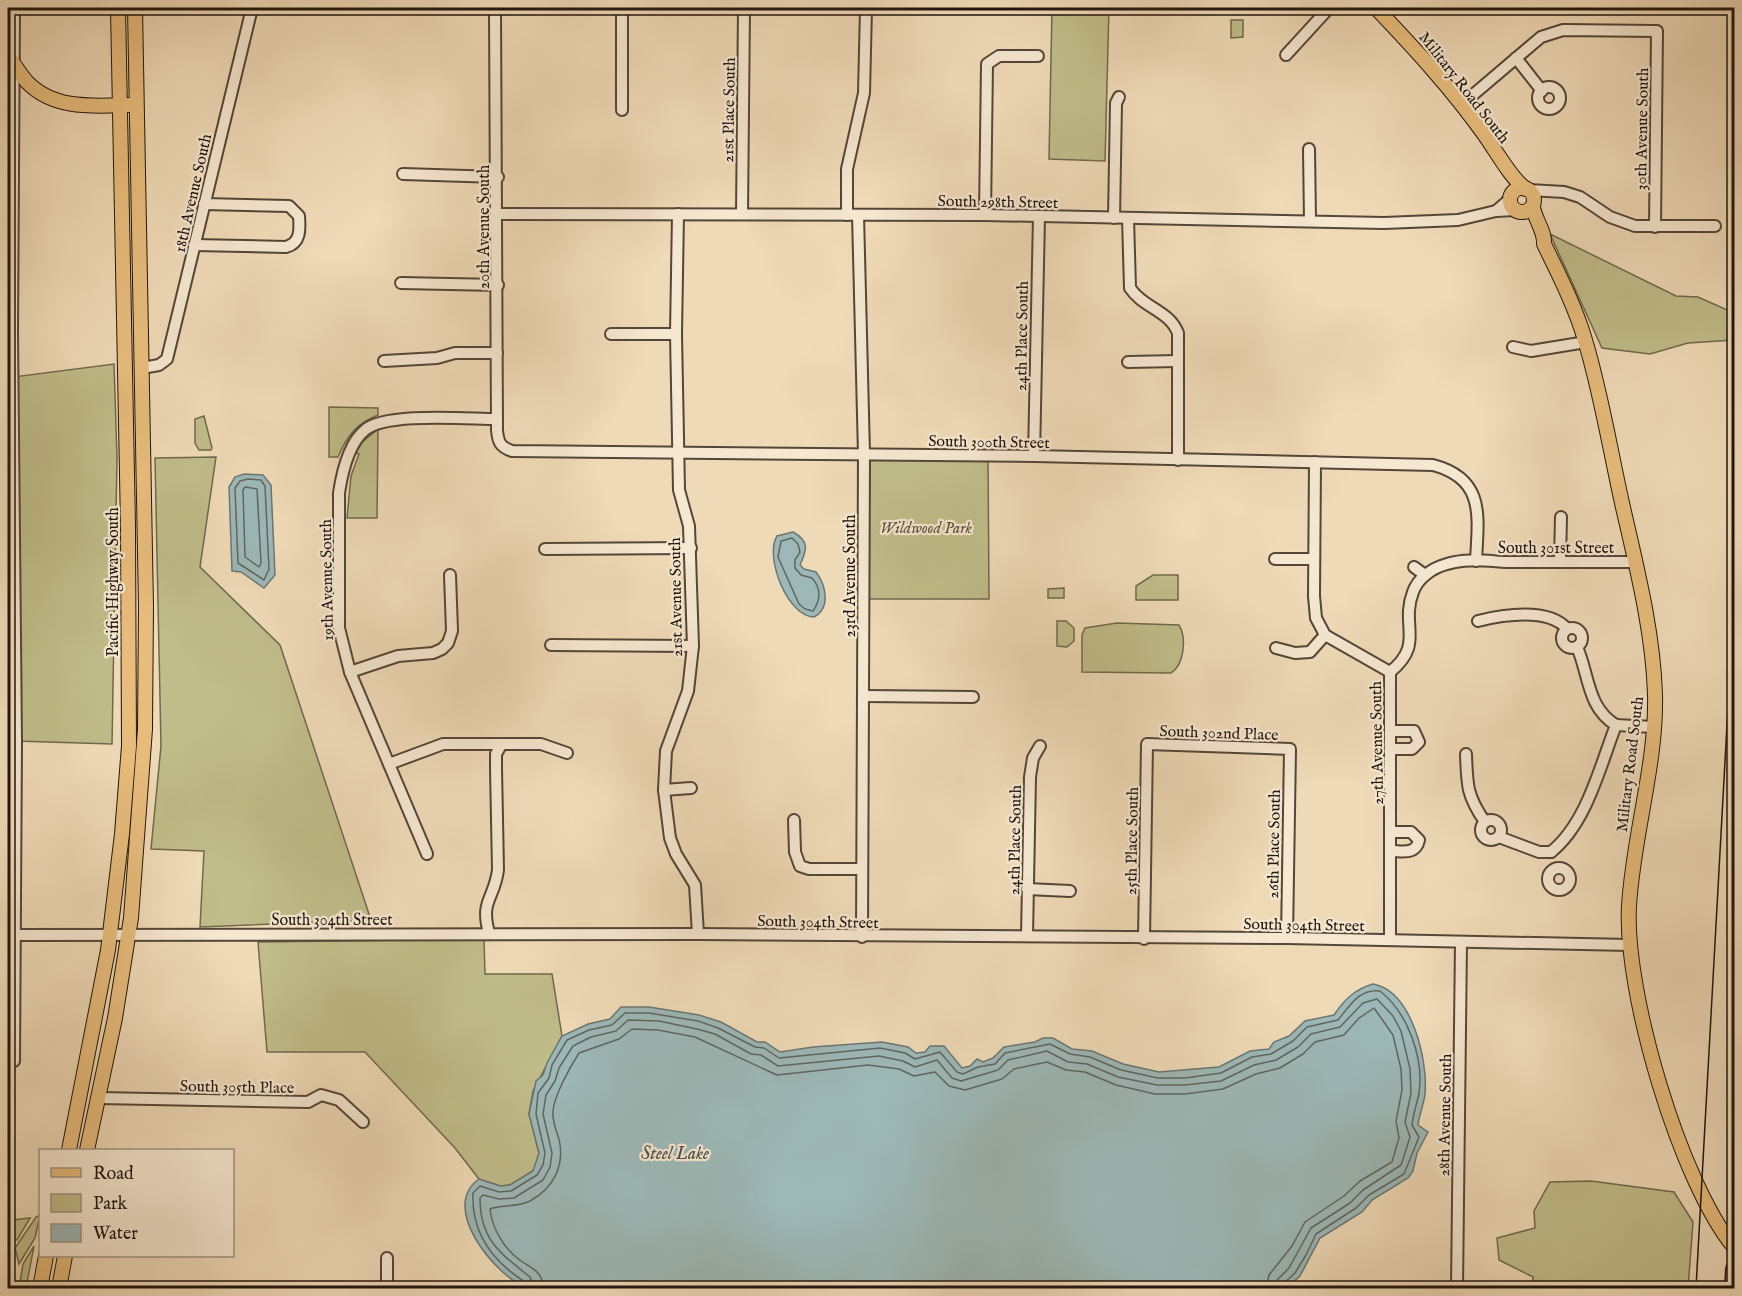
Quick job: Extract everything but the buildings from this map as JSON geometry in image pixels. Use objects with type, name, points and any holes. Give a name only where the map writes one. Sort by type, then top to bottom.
[{"type":"main road","name":"Pacific Highway South","points":[[69,1149],[94,1031],[110,934],[122,834],[129,746],[118,8]]},
{"type":"main road","name":"Pacific Highway South","points":[[87,1149],[99,1098],[129,934],[141,811],[146,719],[147,607],[135,8]]},
{"type":"main road","name":"Military Road South","points":[[1376,8],[1432,68],[1531,197],[1536,222],[1545,237],[1544,243],[1572,303],[1586,342],[1636,562],[1652,656],[1655,696],[1653,727],[1629,903],[1629,945],[1652,1053],[1673,1123],[1688,1164],[1711,1212],[1734,1247]]},
{"type":"main road","points":[[11,60],[27,81],[57,100],[80,105],[137,105]]},
{"type":"main road","name":"Military Road South","points":[[1502,162],[1501,168],[1509,182],[1513,204],[1526,218],[1538,240],[1544,243]]},
{"type":"main road","points":[[1516,189],[1531,197],[1527,212],[1513,204],[1516,189]]},
{"type":"main road","points":[[123,296],[131,315],[133,359],[135,364],[142,368]]},
{"type":"main road","points":[[40,1288],[46,1257]]},
{"type":"main road","points":[[59,1288],[65,1257]]},
{"type":"street","points":[[14,8],[11,60],[14,1061]]},
{"type":"street","name":"18th Avenue South","points":[[142,368],[159,365],[167,359],[252,8]]},
{"type":"street","name":"20th Avenue South","points":[[495,8],[498,177],[497,419],[500,445]]},
{"type":"street","points":[[622,8],[622,110]]},
{"type":"street","name":"21st Place South","points":[[742,214],[744,8]]},
{"type":"street","name":"23rd Avenue South","points":[[862,937],[864,454],[852,215],[847,169],[864,93],[866,8]]},
{"type":"street","points":[[1286,55],[1329,8]]},
{"type":"street","name":"30th Avenue South","points":[[1515,58],[1541,37],[1563,30],[1657,31],[1655,227]]},
{"type":"street","points":[[985,215],[985,72],[989,60],[999,56],[1038,56]]},
{"type":"street","points":[[1461,105],[1515,58],[1542,91]]},
{"type":"street","points":[[1114,218],[1116,102],[1119,97]]},
{"type":"street","points":[[1309,149],[1310,221]]},
{"type":"street","points":[[403,174],[498,177]]},
{"type":"street","points":[[1531,197],[1547,192],[1564,192],[1580,197],[1627,224],[1655,227],[1715,226]]},
{"type":"street","points":[[194,245],[286,247],[292,246],[299,237],[299,216],[289,206],[204,204]]},
{"type":"street","name":"South 298th Street","points":[[498,214],[985,215],[1442,222],[1469,219],[1513,204]]},
{"type":"street","name":"21st Avenue South","points":[[678,214],[675,334],[679,496],[689,526],[693,646],[688,691],[666,751],[664,790],[670,838],[676,854],[694,885],[698,934]]},
{"type":"street","name":"24th Place South","points":[[1034,456],[1039,216]]},
{"type":"street","points":[[1128,218],[1130,288],[1145,304],[1168,318],[1178,333],[1178,460]]},
{"type":"street","points":[[401,283],[498,285]]},
{"type":"street","points":[[611,334],[675,334]]},
{"type":"street","points":[[1513,347],[1536,351],[1586,342]]},
{"type":"street","points":[[384,361],[437,358],[455,353],[497,353]]},
{"type":"street","points":[[1128,362],[1177,361]]},
{"type":"street","name":"19th Avenue South","points":[[427,854],[350,672],[339,628],[339,493],[342,474],[358,437],[371,426],[394,419],[497,419]]},
{"type":"street","name":"South 300th Street","points":[[500,445],[512,452],[1034,456],[1433,465],[1452,471],[1470,489],[1478,509],[1476,561]]},
{"type":"street","points":[[1316,462],[1312,559],[1315,614],[1325,635],[1390,672]]},
{"type":"street","points":[[1560,562],[1561,517]]},
{"type":"street","points":[[545,549],[691,548]]},
{"type":"street","points":[[1275,559],[1312,559]]},
{"type":"street","points":[[1414,567],[1425,575],[1448,563],[1476,561]]},
{"type":"street","name":"South 301st Street","points":[[1476,561],[1636,562]]},
{"type":"street","points":[[350,672],[398,656],[433,652],[448,643],[452,631],[450,575]]},
{"type":"street","name":"27th Avenue South","points":[[1390,940],[1392,730],[1390,672],[1406,656],[1410,646],[1411,598],[1416,585],[1425,575]]},
{"type":"street","points":[[1478,621],[1504,616],[1538,616],[1555,620],[1567,629],[1574,628],[1582,635],[1582,642],[1577,647],[1594,701],[1605,717],[1616,725],[1653,727]]},
{"type":"street","points":[[1276,648],[1295,653],[1310,652],[1325,635]]},
{"type":"street","points":[[551,645],[693,646]]},
{"type":"street","points":[[863,696],[973,697]]},
{"type":"street","points":[[1466,754],[1467,790],[1470,800],[1485,822],[1481,829],[1483,836],[1492,840],[1499,837],[1539,852],[1551,852],[1564,839],[1582,810],[1616,725]]},
{"type":"street","points":[[1392,730],[1414,731],[1419,742],[1412,749],[1392,749]]},
{"type":"street","points":[[389,764],[443,744],[541,744],[567,753]]},
{"type":"street","name":"South 302nd Place","points":[[1147,744],[1290,749]]},
{"type":"street","name":"25th Place South","points":[[1144,939],[1147,744]]},
{"type":"street","points":[[489,933],[484,914],[496,883],[498,870],[496,754],[501,745]]},
{"type":"street","name":"24th Place South","points":[[1027,936],[1030,773],[1040,746]]},
{"type":"street","name":"26th Place South","points":[[1287,938],[1290,749]]},
{"type":"street","points":[[664,790],[691,788]]},
{"type":"street","points":[[794,820],[795,852],[800,866],[809,869],[862,868]]},
{"type":"street","points":[[1391,832],[1411,832],[1419,840],[1412,851],[1391,851]]},
{"type":"street","points":[[1551,852],[1556,869]]},
{"type":"street","points":[[1028,889],[1070,891]]},
{"type":"street","name":"South 304th Street","points":[[12,935],[489,933],[862,937],[1027,936],[1144,939],[1287,938],[1629,945]]},
{"type":"street","name":"28th Avenue South","points":[[1457,1288],[1461,942]]},
{"type":"street","name":"South 305th Place","points":[[99,1098],[308,1102],[321,1095],[339,1100],[363,1122]]},
{"type":"street","points":[[387,1258],[387,1288]]},
{"type":"green space","points":[[1052,8],[1109,8],[1105,161],[1049,159]]},
{"type":"green space","points":[[1231,20],[1243,20],[1243,37],[1231,38]]},
{"type":"green space","points":[[8,56],[14,64],[14,377],[114,364],[117,457],[112,744],[16,741],[14,445],[8,445]]},
{"type":"green space","points":[[1550,234],[1676,296],[1698,297],[1734,313],[1734,340],[1688,343],[1650,354],[1602,348]]},
{"type":"green space","points":[[329,407],[378,408],[378,415],[364,422],[354,431],[338,457],[329,457]]},
{"type":"green space","points":[[204,416],[211,450],[199,450],[195,443],[195,419]]},
{"type":"green space","points":[[378,429],[377,518],[347,518],[351,476],[359,454],[356,453],[361,443]]},
{"type":"green space","name":"Wildwood Park","points":[[864,454],[988,456],[989,599],[864,599]]},
{"type":"green space","points":[[216,457],[200,567],[280,645],[371,920],[200,927],[204,851],[151,849],[161,746],[155,458]]},
{"type":"green space","points":[[1153,575],[1178,575],[1178,600],[1136,600],[1136,586]]},
{"type":"green space","points":[[1064,588],[1064,598],[1048,598],[1048,589]]},
{"type":"green space","points":[[1057,621],[1066,621],[1074,628],[1074,641],[1067,647],[1057,646]]},
{"type":"green space","points":[[1117,623],[1179,625],[1183,637],[1183,651],[1179,664],[1171,673],[1082,672],[1082,635],[1085,628]]},
{"type":"green space","points":[[484,939],[485,974],[552,974],[562,1036],[533,1091],[529,1114],[539,1153],[537,1163],[533,1171],[510,1185],[500,1186],[479,1179],[455,1148],[365,1052],[267,1052],[258,942]]},
{"type":"green space","points":[[1591,1181],[1674,1192],[1693,1222],[1688,1288],[1532,1288],[1533,1277],[1499,1260],[1497,1238],[1535,1228],[1534,1211],[1550,1182]]},
{"type":"green space","points":[[39,1216],[35,1238],[19,1264],[15,1248]]},
{"type":"green space","points":[[30,1218],[17,1240],[14,1240],[13,1220]]},
{"type":"green space","points":[[34,1246],[26,1288],[19,1288],[23,1264]]},
{"type":"water","points":[[244,474],[263,475],[271,485],[275,575],[264,588],[241,572],[232,571],[229,487],[235,477]]},
{"type":"water","points":[[793,532],[803,539],[806,547],[800,565],[804,569],[816,572],[824,590],[823,608],[814,617],[804,614],[795,607],[787,597],[776,571],[774,546],[777,536]]},
{"type":"water","name":"Steel Lake","points":[[1373,984],[1387,989],[1398,999],[1415,1029],[1424,1063],[1425,1080],[1418,1125],[1428,1132],[1408,1178],[1372,1200],[1362,1212],[1320,1238],[1300,1276],[1286,1288],[526,1288],[500,1269],[487,1255],[468,1222],[465,1206],[468,1191],[479,1179],[500,1186],[510,1185],[533,1171],[539,1153],[529,1114],[536,1081],[543,1075],[562,1036],[588,1024],[610,1019],[621,1007],[649,1007],[699,1015],[721,1022],[757,1042],[765,1042],[780,1052],[882,1042],[908,1047],[916,1053],[925,1052],[930,1046],[944,1046],[962,1068],[970,1066],[977,1059],[983,1062],[993,1058],[1004,1047],[1035,1042],[1043,1038],[1053,1038],[1072,1049],[1092,1051],[1123,1064],[1159,1072],[1219,1067],[1250,1051],[1269,1049],[1274,1042],[1289,1036],[1305,1021],[1334,1015],[1350,996]]},
{"type":"tram line","points":[[1696,1288],[1734,598]]}]
